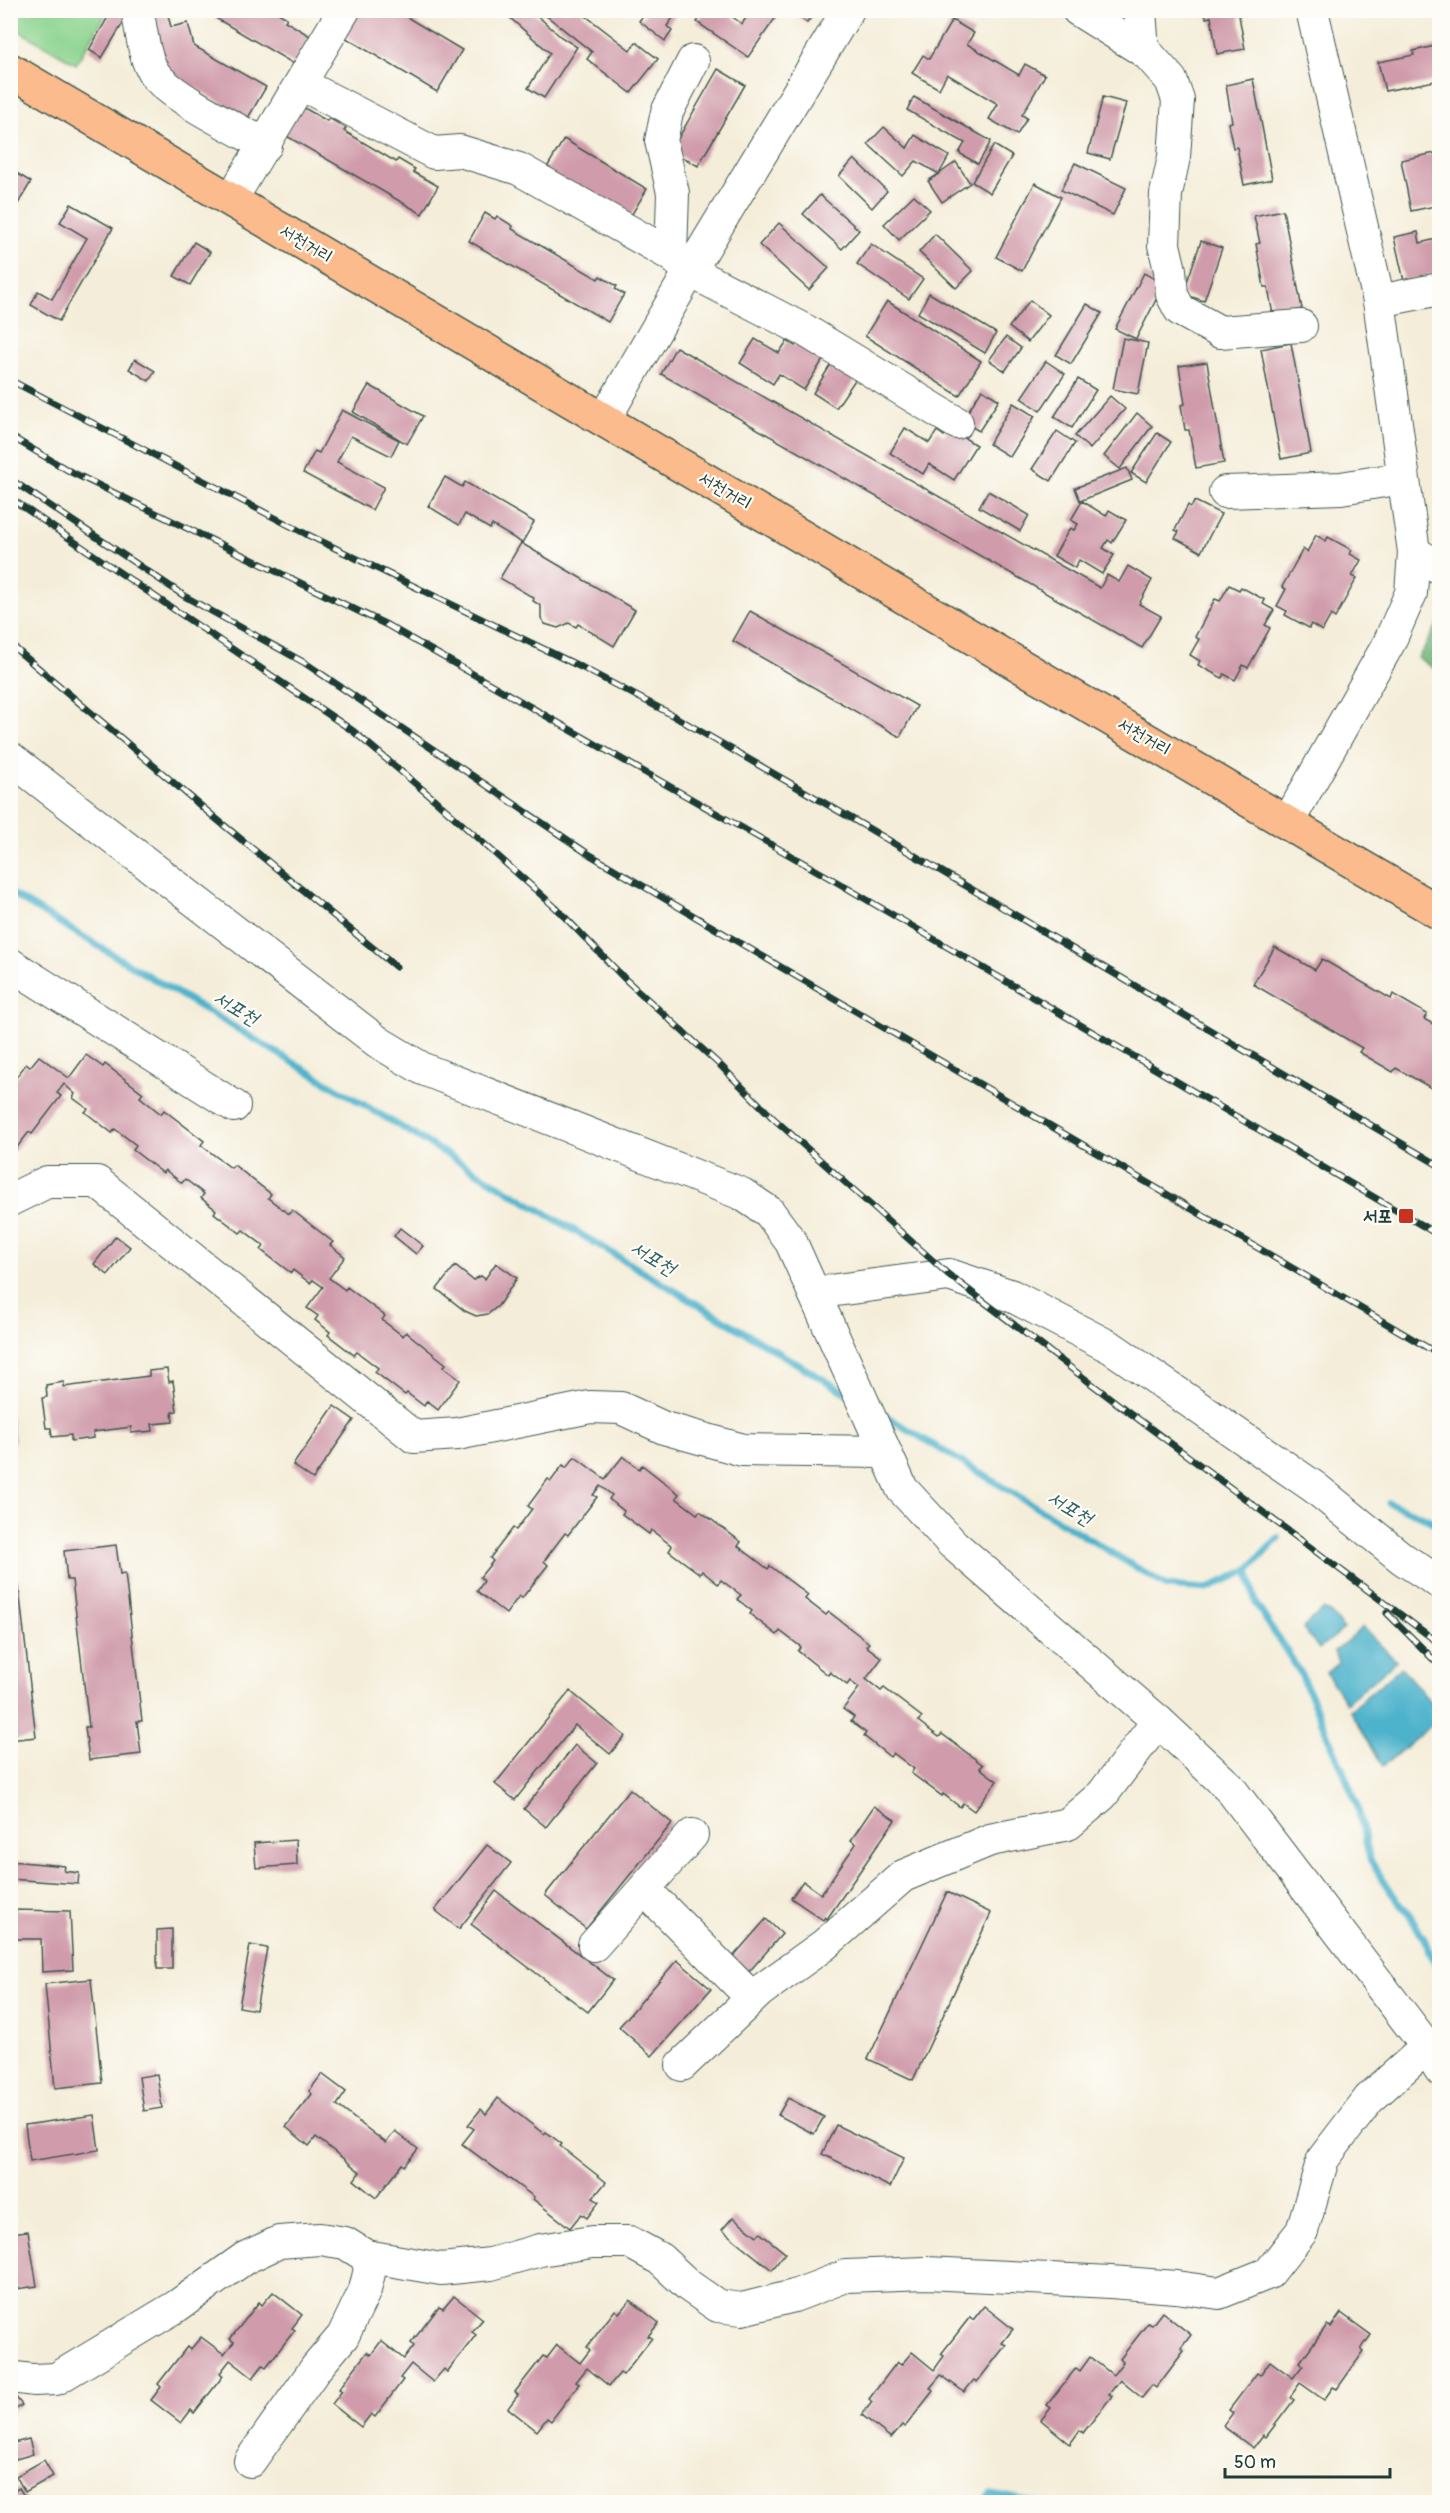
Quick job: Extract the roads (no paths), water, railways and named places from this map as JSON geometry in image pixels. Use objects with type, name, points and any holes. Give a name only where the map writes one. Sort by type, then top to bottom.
[{"type":"main road","name":"서천거리","points":[[10,70],[1440,913]]},
{"type":"street","points":[[137,10],[154,74],[182,97],[266,145]]},
{"type":"street","points":[[231,200],[266,145],[344,10]]},
{"type":"street","points":[[604,420],[680,263],[848,10]]},
{"type":"street","points":[[1078,10],[1143,51],[1171,80],[1178,100],[1174,157],[1166,194],[1164,245],[1170,270],[1172,296],[1180,310],[1220,332],[1301,326]]},
{"type":"street","points":[[1140,10],[1143,51]]},
{"type":"street","points":[[1288,822],[1389,643],[1427,560],[1403,478],[1378,302],[1312,10]]},
{"type":"street","points":[[680,263],[674,193],[661,141],[667,112],[693,61]]},
{"type":"street","points":[[301,84],[434,153],[460,151],[519,169],[680,263],[806,331],[957,423]]},
{"type":"street","points":[[1378,302],[1440,289]]},
{"type":"street","points":[[1225,492],[1341,488],[1403,478]]},
{"type":"street","points":[[10,758],[378,1041],[423,1069],[742,1194],[769,1212],[791,1242],[879,1443],[902,1489],[953,1544],[1158,1721],[1229,1787],[1433,2058],[1369,2099],[1323,2158],[1302,2231],[1269,2273],[1219,2293],[1111,2282],[938,2274],[846,2276],[794,2296],[742,2309],[718,2306],[689,2286],[660,2259],[629,2242],[592,2242],[540,2250],[491,2264],[441,2269],[366,2256],[345,2243],[321,2239],[279,2241],[245,2258],[177,2306],[56,2379],[33,2380],[10,2377]]},
{"type":"street","points":[[10,964],[234,1106]]},
{"type":"street","points":[[10,1200],[48,1182],[97,1182],[414,1437],[457,1434],[591,1407],[621,1408],[664,1428],[743,1450],[879,1443]]},
{"type":"street","points":[[814,1293],[949,1275],[1012,1296],[1112,1348],[1314,1488],[1403,1559],[1440,1584]]},
{"type":"street","points":[[682,2065],[752,1998],[824,1945],[903,1876],[990,1840],[1068,1824],[1102,1795],[1158,1721]]},
{"type":"street","points":[[594,1945],[692,1835]]},
{"type":"street","points":[[645,1890],[752,1998]]},
{"type":"street","points":[[250,2461],[316,2368],[343,2336],[365,2290],[370,2269],[366,2256]]},
{"type":"water","points":[[1323,1609],[1331,1614],[1344,1629],[1319,1649],[1303,1628]]},
{"type":"water","points":[[1363,1627],[1396,1661],[1346,1703],[1326,1673],[1338,1663],[1334,1652]]},
{"type":"water","points":[[1401,1667],[1439,1712],[1439,1719],[1383,1766],[1350,1710]]},
{"type":"waterway","name":"서포천","points":[[10,893],[846,1393]]},
{"type":"waterway","name":"서포천","points":[[879,1412],[1167,1586],[1207,1589],[1248,1570],[1278,1538]]},
{"type":"waterway","name":"서포천","points":[[1389,1503],[1440,1526]]},
{"type":"waterway","points":[[1248,1570],[1256,1604],[1300,1672],[1357,1804],[1370,1860],[1424,1939],[1440,1973]]},
{"type":"waterway","points":[[983,2502],[991,2494],[1034,2502]]},
{"type":"railway","points":[[10,380],[306,534],[583,668],[665,711],[868,828],[1440,1166]]},
{"type":"railway","points":[[10,436],[71,472],[387,625],[835,881],[1440,1236]]},
{"type":"railway","points":[[10,479],[186,597],[305,663],[587,853],[1440,1355]]},
{"type":"railway","points":[[10,498],[353,731],[435,800],[556,908],[625,979],[721,1066],[773,1118],[949,1275],[1440,1644]]},
{"type":"railway","points":[[10,644],[396,967]]},
{"type":"railway","points":[[1387,1613],[1440,1666]]},
{"type":"place","name":"서포","points":[[1406,1216]]}]
